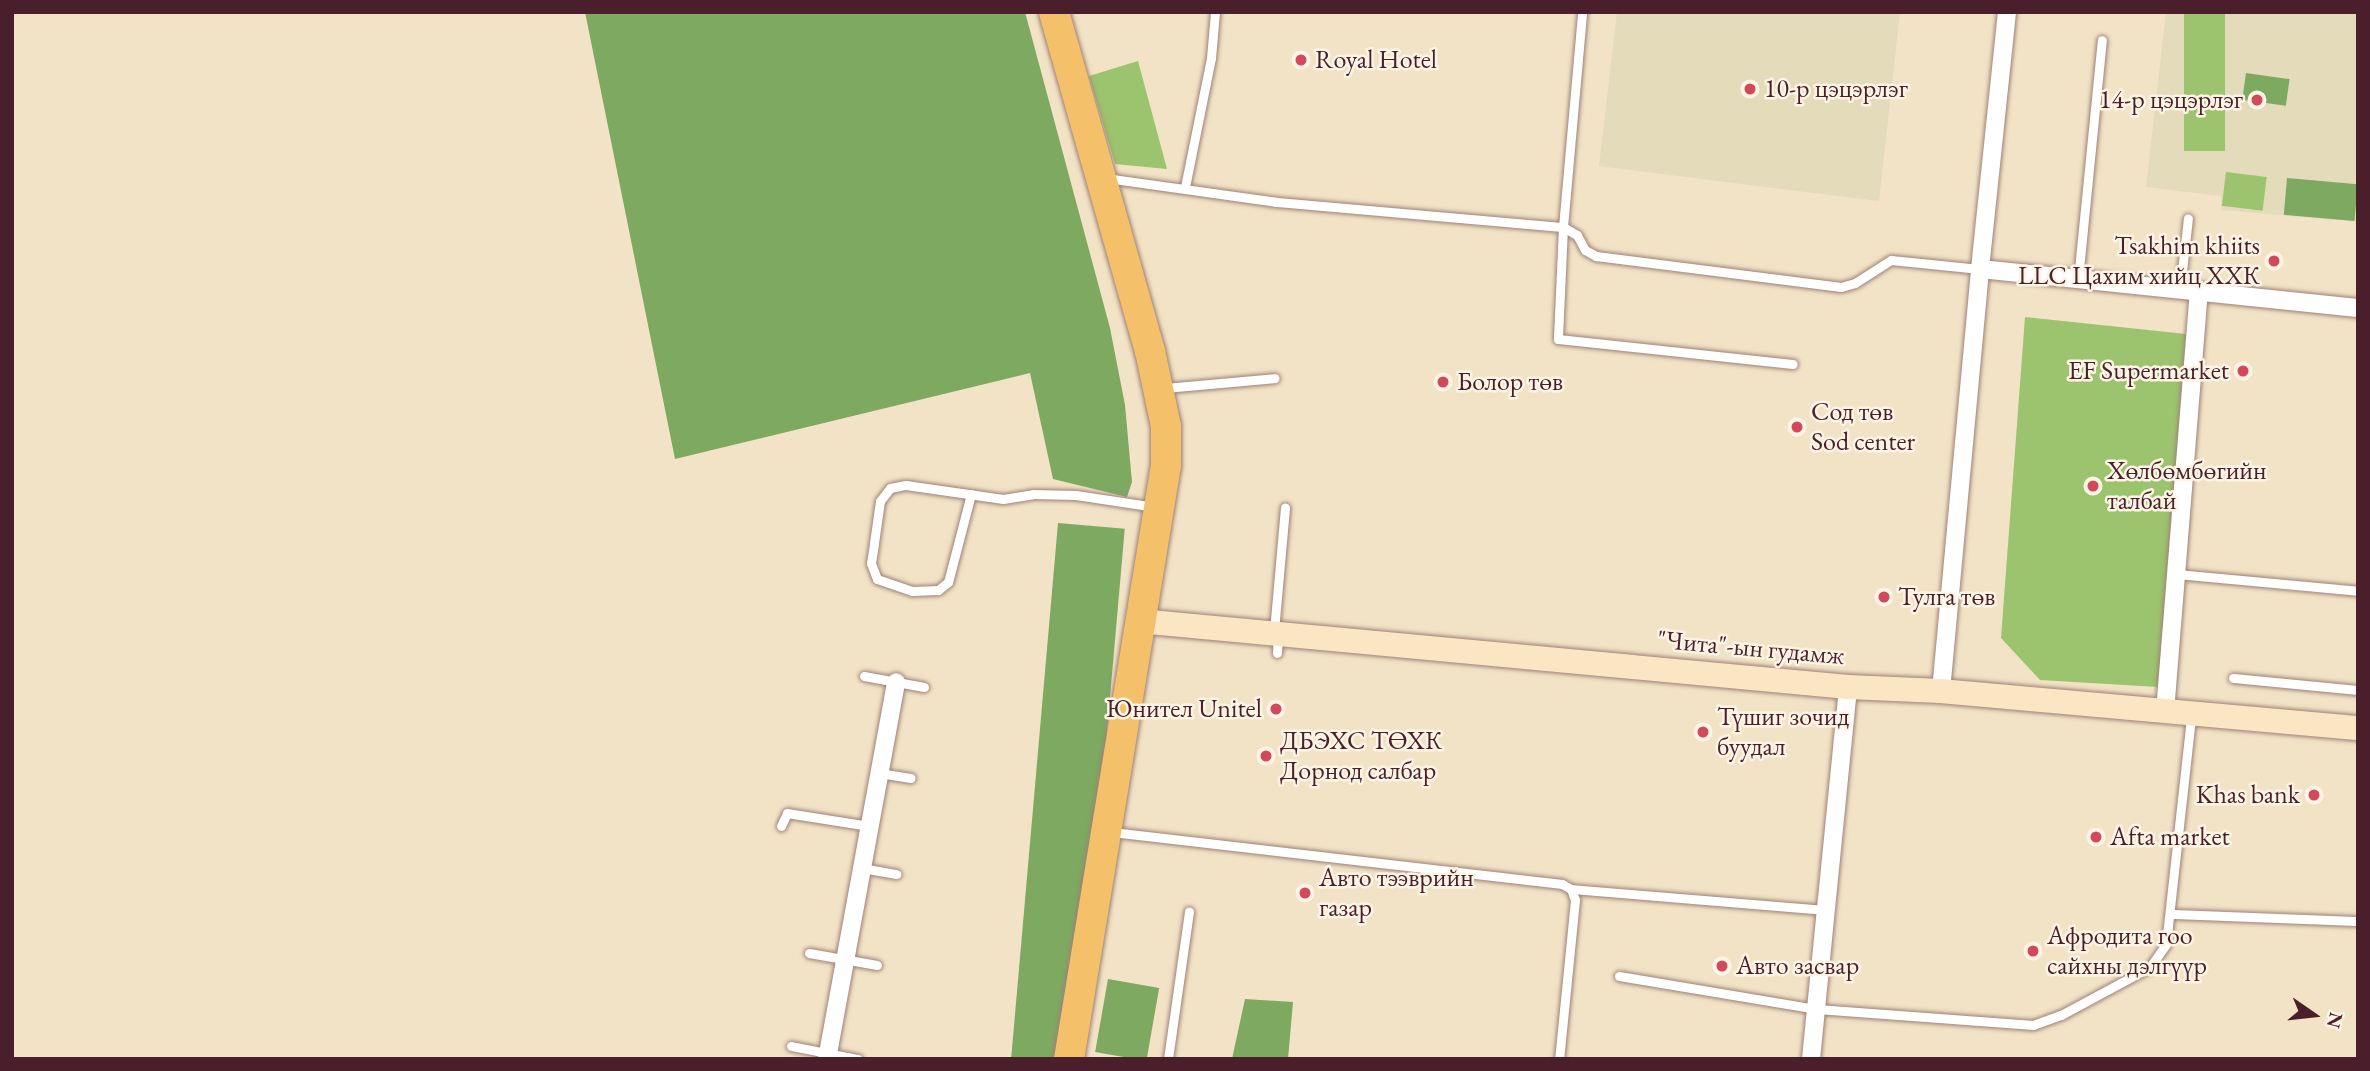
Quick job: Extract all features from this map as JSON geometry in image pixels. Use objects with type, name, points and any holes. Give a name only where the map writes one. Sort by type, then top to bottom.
[{"type":"highway","points":[[1054,12],[1101,177],[1166,426],[1166,465],[1069,1059]]},
{"type":"main road","name":"\"Чита\"-ын гудамж","points":[[1139,621],[1276,640],[1849,687],[1941,691],[2358,728]]},
{"type":"street","points":[[1941,691],[2006,17]]},
{"type":"street","points":[[1980,269],[2358,307]]},
{"type":"street","points":[[2165,712],[2201,291]]},
{"type":"street","points":[[827,1056],[896,682]]},
{"type":"street","points":[[1811,1059],[1849,687]]},
{"type":"lane","points":[[1185,187],[1211,58],[1216,12]]},
{"type":"lane","points":[[1582,12],[1563,227],[1558,339],[1793,364]]},
{"type":"lane","points":[[2078,279],[2102,40]]},
{"type":"lane","points":[[1101,177],[1276,202],[1563,227],[1577,235],[1585,250],[1596,256],[1841,287],[1855,283],[1891,260],[1980,269]]},
{"type":"lane","points":[[2180,289],[2188,218]]},
{"type":"lane","points":[[1158,389],[1275,378]]},
{"type":"lane","points":[[971,494],[947,582],[938,590],[912,591],[877,579],[872,572],[880,501],[890,488],[906,485],[971,494],[1003,499],[1033,494],[1076,495],[1158,507]]},
{"type":"lane","points":[[1276,640],[1285,507]]},
{"type":"lane","points":[[2176,574],[2358,591]]},
{"type":"lane","points":[[864,676],[924,687]]},
{"type":"lane","points":[[2233,678],[2358,690]]},
{"type":"lane","points":[[1619,976],[1817,1009],[2034,1025],[2060,1015],[2150,967],[2166,944],[2172,914],[2192,714]]},
{"type":"lane","points":[[879,773],[911,778]]},
{"type":"lane","points":[[781,826],[787,813],[869,826]]},
{"type":"lane","points":[[1106,831],[1562,884],[1571,889],[1827,909]]},
{"type":"lane","points":[[862,868],[896,874]]},
{"type":"lane","points":[[1559,1059],[1575,900],[1571,889]]},
{"type":"lane","points":[[1168,1059],[1189,911]]},
{"type":"lane","points":[[2172,914],[2358,921]]},
{"type":"lane","points":[[809,953],[877,965]]},
{"type":"lane","points":[[791,1046],[827,1056],[858,1059]]},
{"type":"shaded area","name":"10-р цэцэрлэг","points":[[1617,12],[1900,12],[1879,201],[1599,166]]},
{"type":"shaded area","name":"14-р цэцэрлэг","points":[[2166,12],[2358,12],[2358,222],[2221,210],[2221,196],[2146,187]]},
{"type":"green space","points":[[585,12],[1025,12],[1110,328],[1125,405],[1132,482],[1127,497],[1053,479],[1030,373],[675,459]]},
{"type":"green space","points":[[2184,12],[2225,12],[2225,151],[2184,151]]},
{"type":"green space","points":[[1138,61],[1167,169],[1115,164],[1089,76]]},
{"type":"green space","points":[[2246,73],[2290,79],[2286,106],[2242,100]]},
{"type":"green space","points":[[2226,172],[2267,177],[2263,211],[2222,206]]},
{"type":"green space","points":[[2287,178],[2358,184],[2355,221],[2284,215]]},
{"type":"green space","name":"Хөлбөмбөгийн талбай","points":[[2025,317],[2186,334],[2158,687],[2040,680],[2001,638]]},
{"type":"green space","points":[[1058,523],[1125,529],[1078,1059],[1011,1059]]},
{"type":"green space","points":[[1108,979],[1159,988],[1147,1059],[1095,1052]]},
{"type":"green space","points":[[1245,999],[1293,1002],[1288,1059],[1232,1059]]},
{"type":"place","name":"Royal Hotel","points":[[1301,60]]},
{"type":"place","name":"10-р цэцэрлэг","points":[[1750,89]]},
{"type":"place","name":"14-р цэцэрлэг","points":[[2257,100]]},
{"type":"place","name":"Tsakhim khiits LLC Цахим хийц ХХК","points":[[2274,261]]},
{"type":"place","name":"EF Supermarket","points":[[2243,371]]},
{"type":"place","name":"Болор төв","points":[[1443,382]]},
{"type":"place","name":"Сод төв Sod center","points":[[1797,427]]},
{"type":"place","name":"Хөлбөмбөгийн талбай","points":[[2093,486]]},
{"type":"place","name":"Тулга төв","points":[[1884,597]]},
{"type":"place","name":"Юнител Unitel","points":[[1276,709]]},
{"type":"place","name":"Түшиг зочид буудал","points":[[1703,732]]},
{"type":"place","name":"ДБЭХС ТӨХК Дорнод салбар","points":[[1266,756]]},
{"type":"place","name":"Khas bank","points":[[2314,795]]},
{"type":"place","name":"Afta market","points":[[2096,837]]},
{"type":"place","name":"Авто тээврийн газар","points":[[1305,893]]},
{"type":"place","name":"Афродита гоо сайхны дэлгүүр","points":[[2033,951]]},
{"type":"place","name":"Авто засвар","points":[[1722,966]]}]
